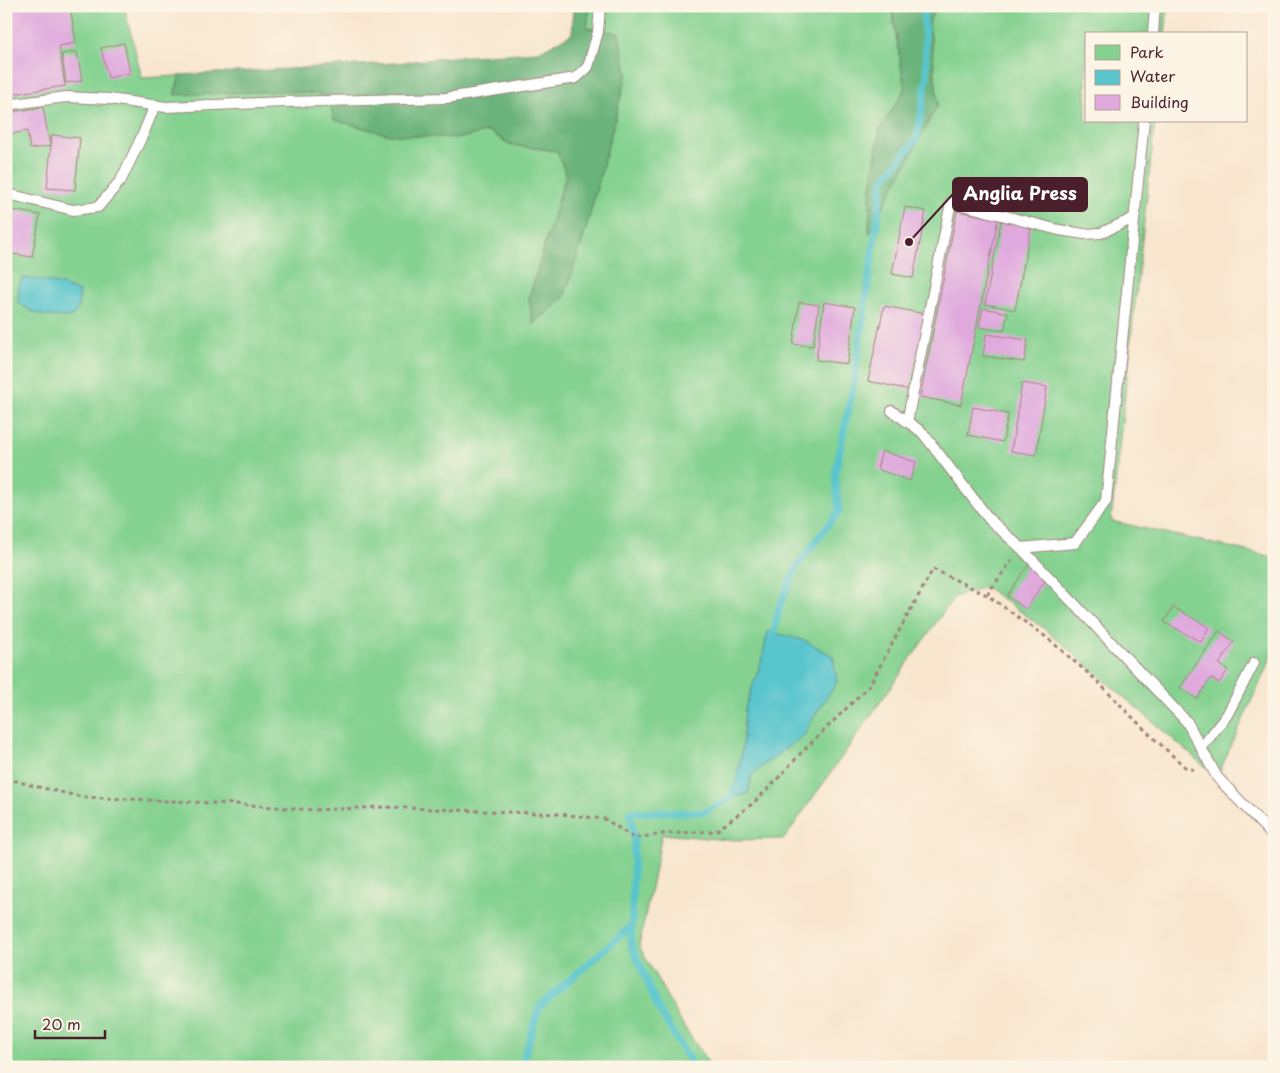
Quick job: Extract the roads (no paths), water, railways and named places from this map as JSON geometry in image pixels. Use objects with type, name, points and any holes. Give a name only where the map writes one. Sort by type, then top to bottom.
[{"type":"lane","points":[[6,106],[66,97],[108,99],[166,107],[446,98],[576,78],[588,67],[598,32],[600,6]]},
{"type":"lane","points":[[1153,32],[1155,6]]},
{"type":"lane","points":[[8,194],[74,210],[98,207],[121,180],[155,105]]},
{"type":"lane","points":[[1021,548],[1076,543],[1106,501],[1144,122]]},
{"type":"lane","points":[[907,422],[951,202],[1059,230],[1084,234],[1101,233],[1134,218]]},
{"type":"lane","points":[[892,411],[922,432],[989,519],[1021,548],[1187,722],[1217,777],[1274,837]]},
{"type":"lane","points":[[1202,747],[1227,715],[1254,663]]},
{"type":"water","points":[[22,278],[52,282],[80,292],[78,309],[71,317],[43,315],[31,311],[18,302]]},
{"type":"water","points":[[768,631],[806,641],[833,656],[837,682],[804,735],[752,774],[748,794],[732,797],[742,751],[745,708],[762,659]]},
{"type":"waterway","points":[[773,640],[779,607],[797,566],[839,511],[835,474],[853,387],[883,181],[917,138],[927,77],[923,6]]},
{"type":"waterway","points":[[694,1067],[660,1012],[631,944],[634,838],[630,812],[705,812],[732,797],[734,788]]},
{"type":"waterway","points":[[521,1067],[539,1007],[632,925]]},
{"type":"place","name":"Anglia Press","points":[[909,242]]}]
